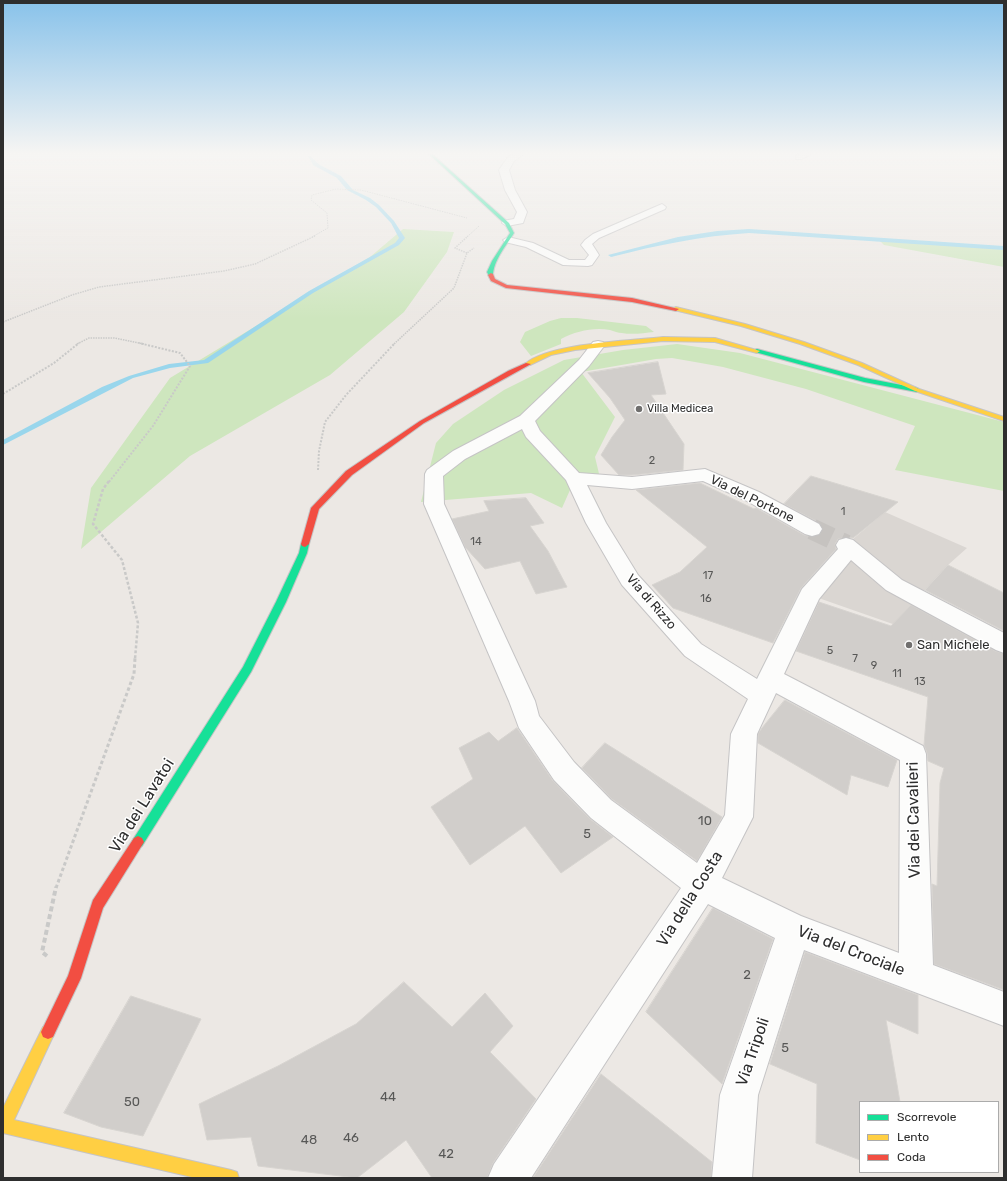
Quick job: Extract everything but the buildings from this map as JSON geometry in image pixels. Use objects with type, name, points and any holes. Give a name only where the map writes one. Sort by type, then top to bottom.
[{"type":"street","points":[[492,209],[507,223],[510,236],[494,262],[490,272],[494,280],[506,286],[632,300],[743,325],[802,343],[860,364],[917,390],[1004,419]]},
{"type":"street","points":[[507,223],[518,220],[522,212],[520,209]]},
{"type":"street","points":[[315,508],[350,473],[422,422],[510,372],[549,354],[598,345],[663,339],[715,340],[864,380],[917,390]]},
{"type":"street","points":[[574,478],[532,433],[526,420],[584,363],[598,345]]},
{"type":"street","name":"Via del Crociale","points":[[526,420],[459,455],[434,474],[434,504],[522,701],[528,720],[564,771],[601,809],[702,885],[794,930],[1004,1009]]},
{"type":"street","name":"Via del Portone","points":[[574,478],[632,483],[705,475],[752,496],[812,529]]},
{"type":"street","name":"Via di Rizzo","points":[[574,478],[596,523],[630,580],[693,650],[766,687]]},
{"type":"street","name":"Via dei Lavatoi","points":[[4,1125],[74,978],[98,905],[247,669],[274,616],[303,553],[315,508]]},
{"type":"street","name":"Via della Costa","points":[[508,1178],[702,885],[739,817],[744,734],[796,621],[810,595],[848,546],[894,585],[1004,644]]},
{"type":"street","name":"Via dei Cavalieri","points":[[766,687],[913,754],[916,976]]},
{"type":"street","name":"Via Tripoli","points":[[732,1178],[739,1095],[794,930]]},
{"type":"street","points":[[4,1125],[231,1178]]},
{"type":"lane","points":[[510,236],[567,263],[588,263],[594,255],[586,245],[588,242],[596,236],[659,209]]},
{"type":"path","points":[[3,322],[72,295],[99,288],[224,271],[255,264],[317,235],[328,228],[327,213],[322,209]]},
{"type":"path","points":[[435,209],[469,218]]},
{"type":"path","points":[[315,508],[319,451],[325,422],[346,395],[395,343],[454,288],[467,253],[456,248],[479,226],[476,221]]},
{"type":"path","points":[[3,394],[54,363],[74,346],[89,338],[114,338],[180,353],[190,366],[153,426],[103,489],[92,524],[122,560],[138,623],[134,674],[58,883],[42,952],[74,978]]},
{"type":"green space","points":[[403,229],[454,232],[447,252],[404,312],[330,375],[190,456],[81,549],[91,488],[170,378],[370,257]]},
{"type":"green space","points":[[879,240],[1004,247],[1004,267],[884,245]]},
{"type":"green space","points":[[561,318],[577,318],[646,326],[654,332],[630,334],[604,329],[585,330],[567,336],[561,339],[561,344],[531,356],[520,342],[525,332]]},
{"type":"green space","points":[[677,344],[740,353],[1004,422],[1004,491],[895,470],[915,426],[806,389],[723,367],[672,358],[656,359],[581,372],[615,417],[595,457],[601,482],[570,490],[562,508],[531,493],[421,502],[436,443],[453,424],[504,390],[564,360],[623,350]]},
{"type":"shaded area","points":[[885,512],[967,548],[948,565],[920,595],[1004,640],[1004,663],[810,595],[846,545]]},
{"type":"waterway","points":[[3,443],[105,389],[131,377],[169,366],[206,362],[226,350],[311,292],[397,244],[402,238],[400,233],[381,209]]},
{"type":"waterway","points":[[611,255],[678,239],[717,233],[749,231],[1004,248]]},
{"type":"tunnel","points":[[812,529],[846,545]]},
{"type":"traffic: fast","points":[[491,275],[490,272],[494,261],[512,233],[507,223],[492,209]]},
{"type":"traffic: fast","points":[[757,351],[864,380],[917,390]]},
{"type":"traffic: fast","points":[[138,842],[247,669],[281,602],[303,553],[305,544]]},
{"type":"traffic: slow","points":[[676,309],[743,325],[802,343],[860,364],[917,390],[1004,419]]},
{"type":"traffic: slow","points":[[528,364],[549,354],[575,348],[663,339],[715,340],[757,351]]},
{"type":"traffic: slow","points":[[48,1032],[3,1125],[231,1178]]},
{"type":"traffic: jam","points":[[491,275],[493,280],[506,286],[632,300],[676,309]]},
{"type":"traffic: jam","points":[[305,544],[315,508],[349,473],[422,422],[510,372],[528,364]]},
{"type":"traffic: jam","points":[[48,1032],[74,978],[98,905],[138,842]]},
{"type":"place","name":"Villa Medicea","points":[[639,409]]},
{"type":"place","name":"San Michele","points":[[909,645]]}]
